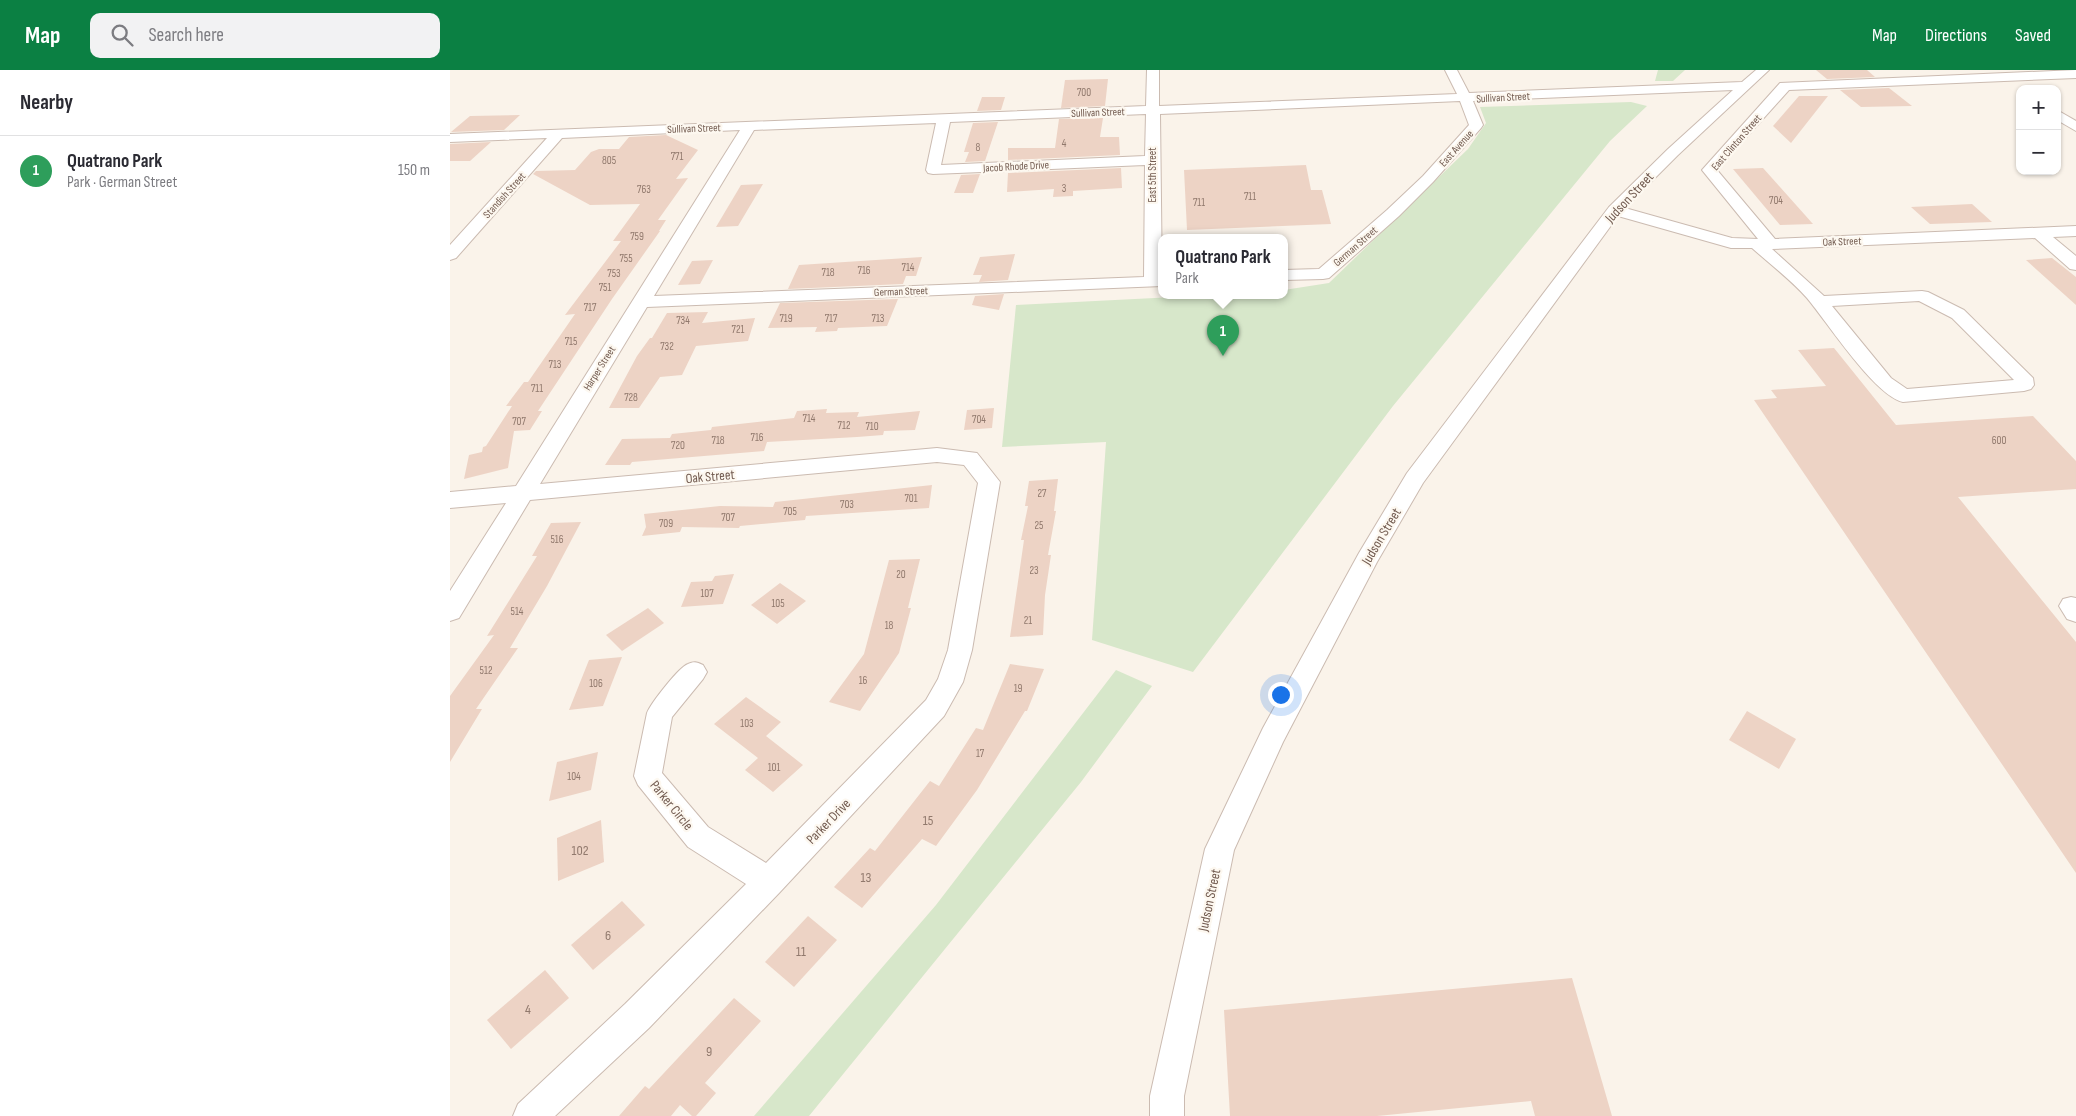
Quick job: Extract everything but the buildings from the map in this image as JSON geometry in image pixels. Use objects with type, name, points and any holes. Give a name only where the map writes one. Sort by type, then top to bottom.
[{"type":"street","name":"East 5th Street","points":[[1153,70],[1152,160],[1157,281]]},
{"type":"street","name":"East Avenue","points":[[1393,213],[1428,179],[1476,125],[1466,99],[1451,70]]},
{"type":"street","name":"Judson Street","points":[[1167,1106],[1220,849],[1272,736],[1366,559],[1415,478],[1614,210],[1673,152],[1763,70]]},
{"type":"street","points":[[1994,70],[2016,86]]},
{"type":"street","points":[[2005,78],[2076,74]]},
{"type":"street","name":"East Clinton Street","points":[[1764,244],[1709,170],[1785,86],[2005,78]]},
{"type":"street","name":"Sullivan Street","points":[[450,138],[1466,99],[1746,86]]},
{"type":"street","points":[[2061,117],[2076,127]]},
{"type":"street","name":"Jacob Rhode Drive","points":[[944,118],[933,170],[1152,160]]},
{"type":"street","name":"Harper Street","points":[[450,610],[750,126]]},
{"type":"street","name":"Standish Street","points":[[450,255],[558,134]]},
{"type":"street","name":"Oak Street","points":[[1614,210],[1731,243],[1764,244],[2076,231]]},
{"type":"street","name":"German Street","points":[[1288,275],[1323,274],[1393,213]]},
{"type":"street","points":[[2039,233],[2076,265]]},
{"type":"street","points":[[1764,244],[1812,292],[1819,302],[1884,382],[1903,396],[2024,386],[2023,378],[1958,314],[1922,296],[1819,302]]},
{"type":"street","name":"German Street","points":[[641,302],[1157,281]]},
{"type":"street","name":"Oak Street","points":[[450,500],[936,455],[970,458]]},
{"type":"street","name":"Parker Drive","points":[[530,1116],[637,1016],[770,882],[935,708],[950,682],[960,650],[989,482],[970,458]]},
{"type":"street","name":"Parker Circle","points":[[694,672],[660,713],[648,776],[698,837],[770,882]]},
{"type":"green space","points":[[1658,70],[1685,70],[1673,81],[1655,81]]},
{"type":"green space","points":[[1631,102],[1647,106],[1610,141],[1393,406],[1193,672],[1092,640],[1106,442],[1002,447],[1016,305],[1158,298],[1288,299],[1288,289],[1329,283],[1468,149],[1486,123],[1480,107]]},
{"type":"green space","points":[[1116,670],[1152,686],[1081,782],[809,1116],[754,1116],[936,905]]},
{"type":"place","name":"Quatrano Park","points":[[1223,356]]}]
